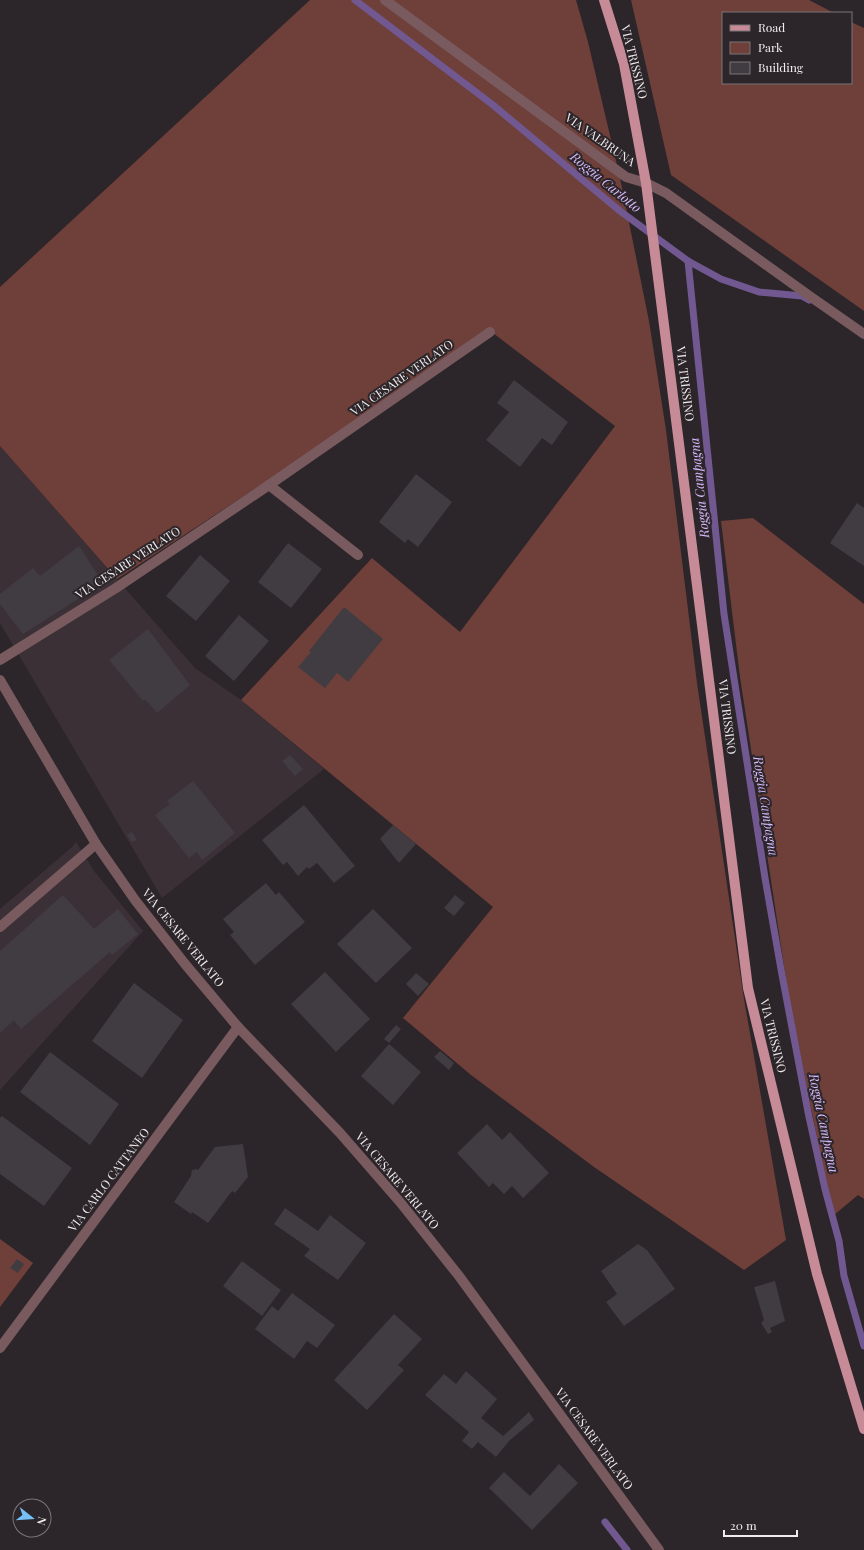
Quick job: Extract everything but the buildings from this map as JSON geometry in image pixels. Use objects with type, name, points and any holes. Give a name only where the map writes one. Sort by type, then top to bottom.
[{"type":"main road","name":"VIA TRISSINO","points":[[604,0],[624,64],[646,183],[748,988],[817,1274],[864,1429]]},
{"type":"street","name":"VIA VALBRUNA","points":[[385,0],[626,177],[646,183],[666,192],[811,298],[864,334]]},
{"type":"street","name":"VIA CESARE VERLATO","points":[[0,660],[116,588],[269,485],[490,332]]},
{"type":"street","points":[[269,485],[358,555]]},
{"type":"street","name":"VIA CESARE VERLATO","points":[[0,680],[96,844],[135,900],[185,964],[238,1027],[340,1133],[400,1202],[463,1282],[659,1550]]},
{"type":"street","points":[[0,926],[96,844]]},
{"type":"street","name":"VIA CARLO CATTANEO","points":[[0,1348],[238,1027]]},
{"type":"shaded area","points":[[0,446],[195,668],[241,700],[324,769],[162,898],[0,623]]},
{"type":"shaded area","points":[[76,842],[94,871],[143,931],[0,1090],[0,909]]},
{"type":"green space","points":[[310,0],[576,0],[588,42],[620,178],[649,321],[666,430],[697,683],[744,999],[786,1240],[744,1270],[594,1167],[471,1075],[403,1018],[493,907],[241,700],[372,558],[460,632],[615,426],[493,333],[117,579],[0,446],[0,287]]},
{"type":"green space","points":[[631,0],[809,0],[832,12],[722,12],[722,84],[852,84],[852,22],[864,28],[864,311],[671,175]]},
{"type":"green space","points":[[753,518],[864,604],[864,1199],[858,1195],[834,1215],[828,1193],[788,992],[740,677],[721,521]]},
{"type":"green space","points":[[0,1239],[33,1263],[0,1307]]},
{"type":"waterway","name":"Roggia Carlotto","points":[[355,0],[493,105],[620,211],[688,261],[721,279],[759,292],[802,296],[809,300]]},
{"type":"waterway","name":"Roggia Campagna","points":[[688,261],[724,614],[765,878],[809,1117],[825,1189],[839,1241],[844,1276],[864,1346]]},
{"type":"waterway","points":[[605,1522],[627,1550]]}]
